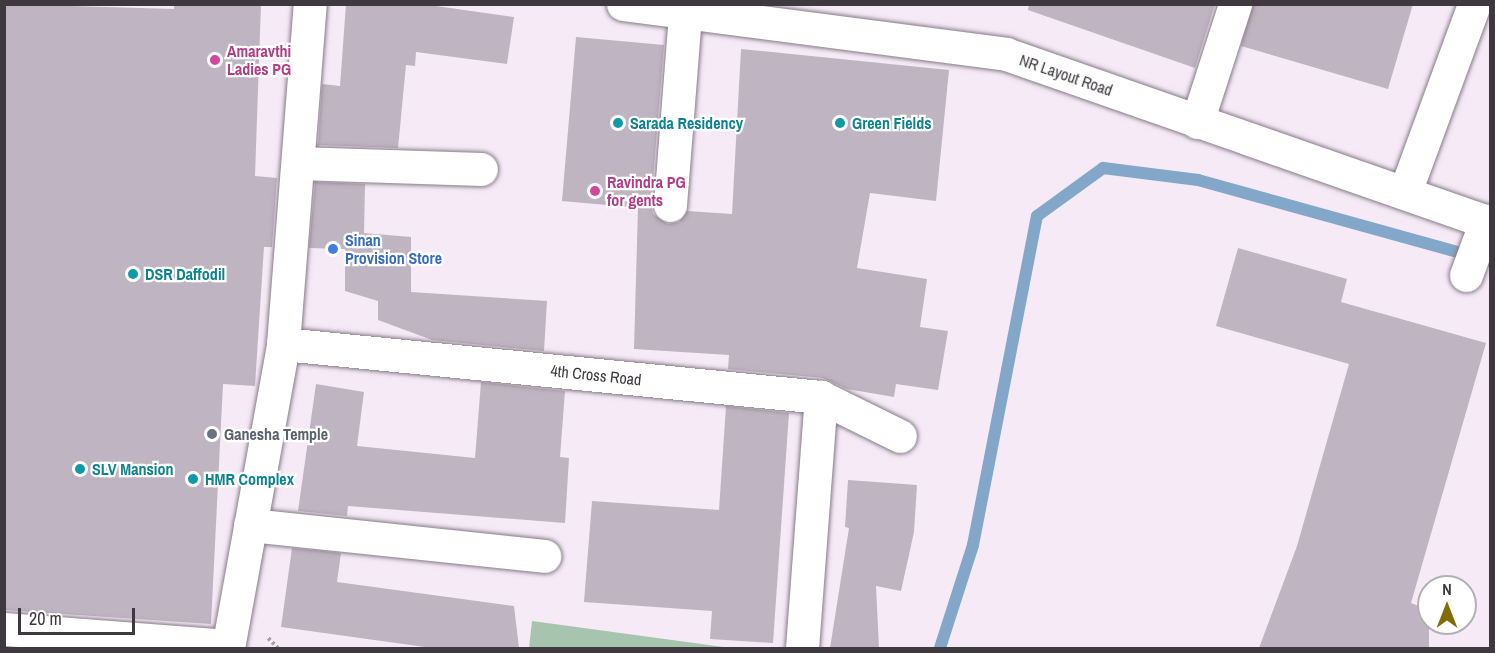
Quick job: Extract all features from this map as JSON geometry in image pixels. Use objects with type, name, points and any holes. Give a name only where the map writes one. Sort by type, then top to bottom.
[{"type":"street","points":[[4,629],[228,647],[283,344],[310,4]]},
{"type":"street","name":"NR Layout Road","points":[[623,4],[685,14],[1006,54],[1197,122],[1405,192],[1486,228]]},
{"type":"street","points":[[1197,122],[1234,4]]},
{"type":"street","points":[[1405,192],[1474,4]]},
{"type":"street","points":[[670,205],[685,14]]},
{"type":"street","points":[[298,162],[481,169]]},
{"type":"street","points":[[1466,275],[1486,228]]},
{"type":"street","name":"4th Cross Road","points":[[283,344],[821,397],[900,436]]},
{"type":"street","points":[[802,648],[821,397]]},
{"type":"street","points":[[250,525],[544,556]]},
{"type":"green space","points":[[532,621],[731,648],[529,648]]},
{"type":"building","points":[[4,4],[174,9],[174,4],[261,4],[255,176],[277,178],[272,247],[264,247],[255,386],[223,384],[211,624],[4,610]]},
{"type":"building","points":[[346,4],[422,4],[514,17],[507,64],[416,52],[415,66],[406,65],[398,148],[318,145],[322,84],[340,86]]},
{"type":"building","points":[[1029,4],[1215,4],[1195,68],[1028,10]]},
{"type":"building","points":[[1253,4],[1413,4],[1388,89],[1241,46]]},
{"type":"building","points":[[576,37],[664,45],[651,204],[653,214],[668,224],[679,222],[687,211],[732,214],[741,49],[949,70],[936,201],[870,193],[857,268],[927,279],[920,327],[948,331],[938,390],[896,384],[894,397],[847,389],[823,378],[728,369],[729,355],[634,349],[638,208],[651,209],[562,201]]},
{"type":"building","points":[[315,182],[365,184],[364,233],[411,237],[411,292],[547,301],[544,351],[432,340],[378,320],[378,301],[345,291],[345,249],[309,248]]},
{"type":"building","points":[[1238,248],[1347,279],[1341,302],[1486,343],[1419,575],[1417,575],[1411,603],[1417,605],[1417,635],[1429,635],[1429,648],[1259,648],[1297,546],[1349,364],[1216,326]]},
{"type":"building","points":[[481,382],[565,391],[560,457],[569,458],[565,523],[348,506],[347,516],[298,511],[316,384],[364,392],[357,446],[475,458]]},
{"type":"building","points":[[726,406],[789,413],[773,643],[710,639],[712,611],[584,602],[592,501],[719,510]]},
{"type":"building","points":[[848,480],[917,485],[914,532],[901,591],[876,586],[879,648],[830,648],[849,528],[845,527]]},
{"type":"building","points":[[292,548],[341,553],[337,582],[514,606],[519,648],[432,648],[281,627]]},
{"type":"waterway","points":[[940,648],[973,545],[1037,216],[1103,168],[1198,180],[1490,261]]},
{"type":"place","name":"Amaravthi Ladies PG","points":[[215,60]]},
{"type":"place","name":"Sarada Residency","points":[[618,123]]},
{"type":"place","name":"Green Fields","points":[[840,123]]},
{"type":"place","name":"Ravindra PG for gents","points":[[595,191]]},
{"type":"place","name":"Sinan Provision Store","points":[[333,249]]},
{"type":"place","name":"DSR Daffodil","points":[[133,274]]},
{"type":"place","name":"Ganesha Temple","points":[[212,434]]},
{"type":"place","name":"SLV Mansion","points":[[80,469]]},
{"type":"place","name":"HMR Complex","points":[[193,479]]}]
